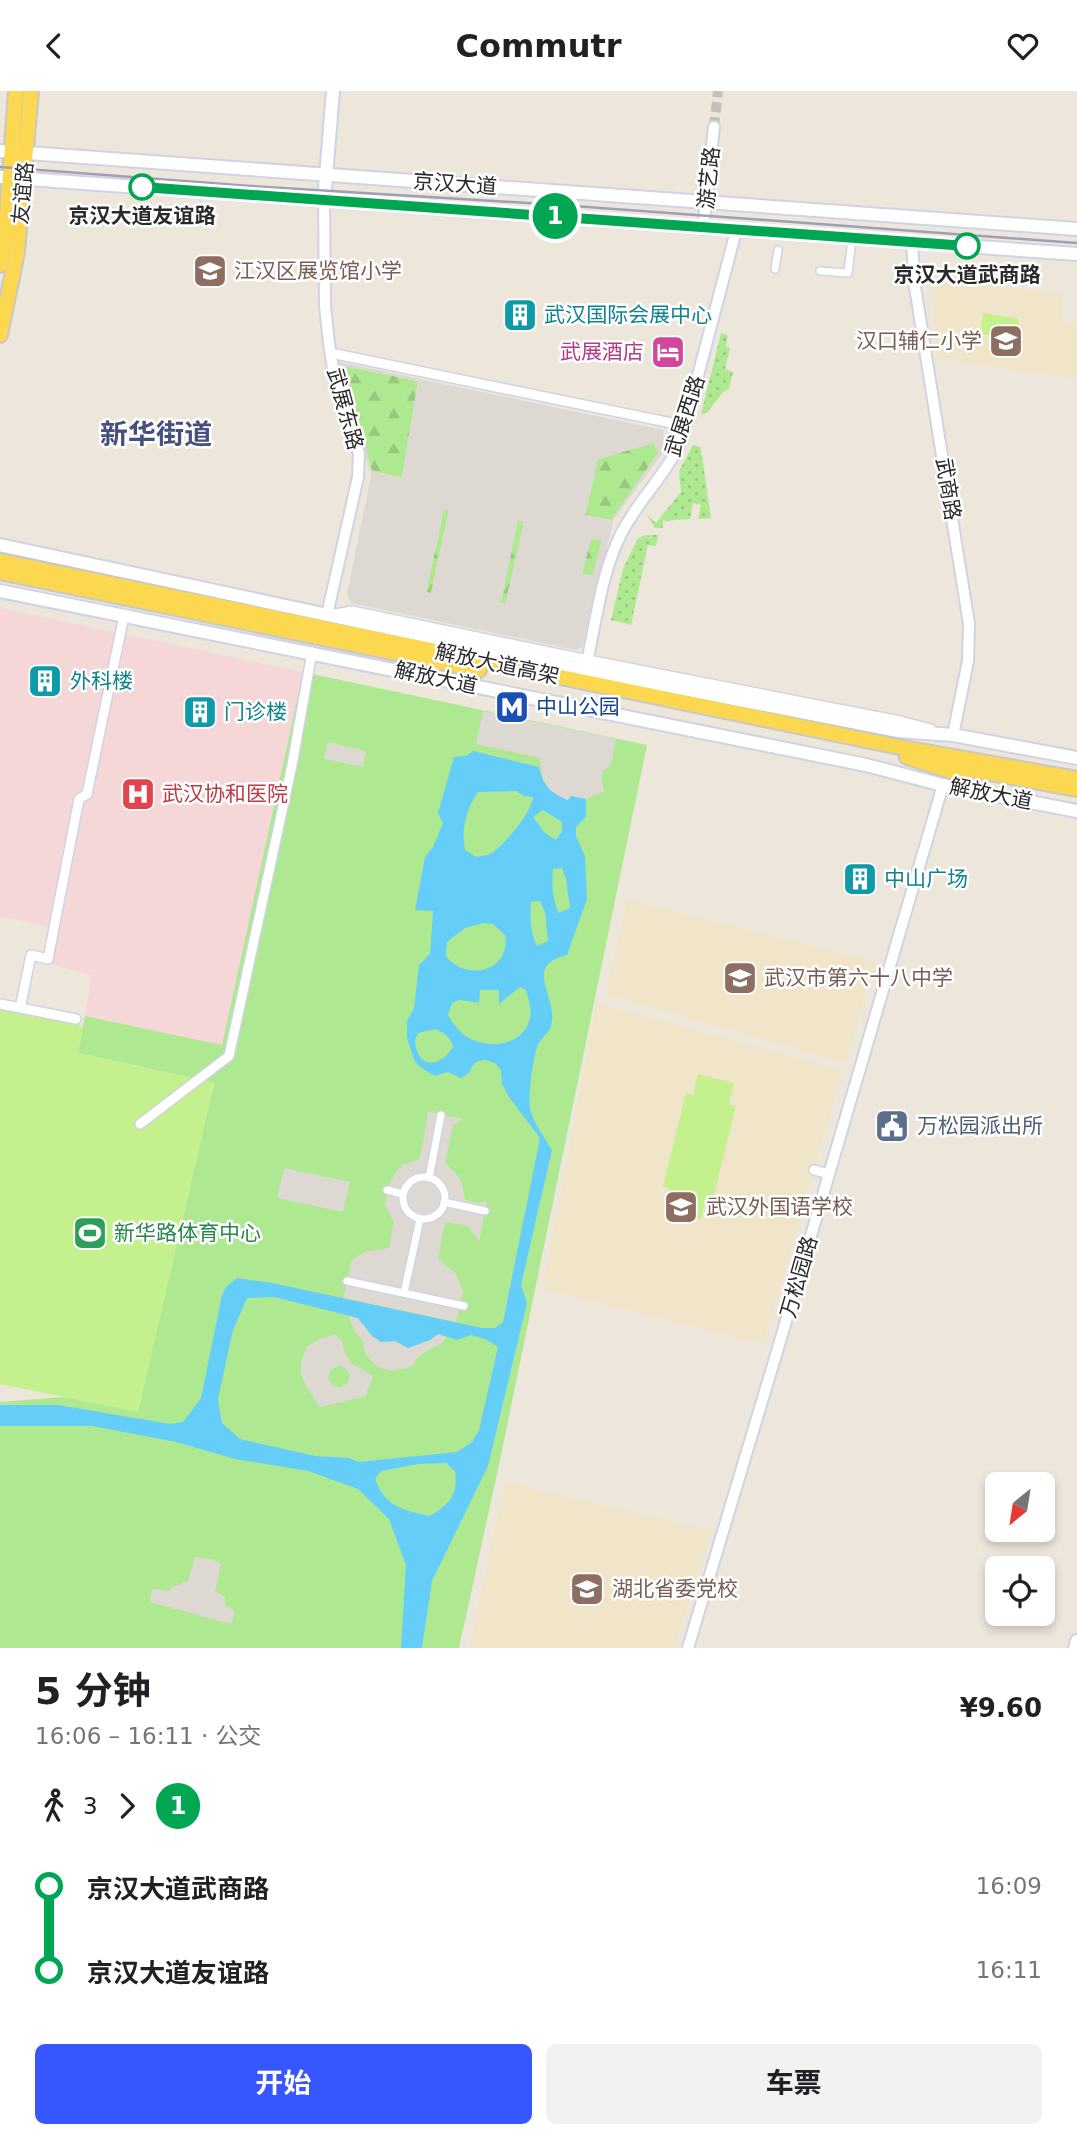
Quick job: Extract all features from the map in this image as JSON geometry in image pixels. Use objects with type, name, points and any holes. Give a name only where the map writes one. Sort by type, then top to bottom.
[{"type":"main road","name":"友谊路","points":[[0,265],[11,177],[16,91]]},
{"type":"main road","name":"友谊路","points":[[13,152],[30,91]]},
{"type":"main road","points":[[324,200],[333,91]]},
{"type":"main road","name":"京汉大道","points":[[13,152],[1077,229]]},
{"type":"main road","name":"友谊路","points":[[0,335],[14,271],[11,177]]},
{"type":"main road","name":"京汉大道","points":[[11,177],[1077,254]]},
{"type":"main road","name":"解放大道","points":[[0,545],[327,615],[587,665],[898,731],[953,735],[1077,758]]},
{"type":"main road","name":"解放大道高架","points":[[0,561],[1077,789]]},
{"type":"main road","name":"解放大道高架","points":[[0,572],[908,753],[1077,779]]},
{"type":"main road","name":"解放大道","points":[[0,591],[866,765],[943,785],[1077,811]]},
{"type":"main road","points":[[908,753],[981,753],[1077,769]]},
{"type":"main road","points":[[908,753],[987,782],[1077,799]]},
{"type":"main road","points":[[1075,1648],[1077,1641]]},
{"type":"street","name":"游艺路","points":[[703,229],[714,127]]},
{"type":"street","name":"武展东路","points":[[324,200],[325,306],[331,353],[335,382],[359,454],[358,477],[327,615]]},
{"type":"street","name":"武展西路","points":[[587,665],[604,583],[615,549],[629,520],[675,455],[686,426],[737,231]]},
{"type":"street","points":[[820,271],[848,273],[852,239]]},
{"type":"street","name":"武商路","points":[[912,243],[915,287],[969,624],[968,661],[953,735]]},
{"type":"street","points":[[775,269],[778,250]]},
{"type":"street","points":[[331,353],[686,426]]},
{"type":"street","points":[[20,1008],[31,955],[48,958],[79,799],[88,794],[124,616]]},
{"type":"street","points":[[141,1124],[229,1056],[292,765],[312,652]]},
{"type":"street","name":"万松园路","points":[[688,1648],[943,785]]},
{"type":"street","points":[[0,1004],[76,1020]]},
{"type":"street","points":[[429,1178],[442,1115]]},
{"type":"street","points":[[814,1170],[829,1174]]},
{"type":"street","points":[[429,1178],[435,1180],[443,1190],[444,1202],[433,1217],[420,1219],[414,1217],[405,1207],[403,1194],[416,1179],[429,1178]]},
{"type":"street","points":[[387,1190],[403,1194]]},
{"type":"street","points":[[444,1202],[485,1211]]},
{"type":"street","points":[[404,1293],[420,1219]]},
{"type":"street","points":[[347,1281],[464,1306]]},
{"type":"shaded area","name":"汉口辅仁小学","points":[[931,281],[1061,292],[1061,322],[1077,323],[1077,379],[950,360],[937,361]]},
{"type":"shaded area","points":[[339,362],[663,430],[665,450],[614,519],[582,647],[576,650],[351,603],[347,594],[371,476]],"holes":[[[343,366],[418,381],[402,478],[372,471]],[[653,443],[658,453],[611,520],[585,515],[598,459]],[[444,509],[449,510],[431,593],[426,592]],[[518,520],[524,522],[505,604],[501,603]],[[591,538],[602,541],[592,576],[582,573]]]},
{"type":"shaded area","name":"武汉协和医院","points":[[0,608],[303,672],[222,1045],[86,1017],[83,1026],[92,975],[44,963],[51,927],[0,916]]},
{"type":"shaded area","points":[[483,711],[616,739],[611,765],[603,771],[604,791],[586,799],[572,796],[568,800],[553,794],[548,788],[542,778],[540,758],[476,744]]},
{"type":"shaded area","points":[[328,742],[366,751],[363,767],[324,759]]},
{"type":"shaded area","name":"武汉市第六十八中学","points":[[627,899],[875,961],[846,1063],[606,994]]},
{"type":"shaded area","name":"武汉外国语学校","points":[[597,1003],[843,1070],[763,1344],[542,1289]]},
{"type":"shaded area","points":[[428,1112],[463,1119],[453,1125],[445,1162],[458,1176],[465,1200],[478,1203],[487,1201],[479,1241],[468,1226],[445,1222],[438,1258],[456,1274],[463,1291],[456,1322],[343,1298],[352,1260],[364,1252],[389,1248],[394,1222],[385,1205],[388,1187],[403,1165],[420,1159]]},
{"type":"shaded area","points":[[284,1168],[350,1182],[343,1212],[277,1198]]},
{"type":"shaded area","points":[[349,1316],[358,1318],[372,1336],[381,1342],[395,1341],[408,1348],[438,1334],[447,1337],[442,1343],[420,1355],[411,1367],[390,1371],[378,1367],[365,1354],[363,1341],[355,1332]]},
{"type":"shaded area","points":[[335,1335],[342,1341],[345,1354],[351,1363],[373,1376],[365,1397],[319,1407],[303,1380],[301,1360],[308,1346],[319,1339]],"holes":[[[339,1366],[346,1369],[350,1375],[348,1383],[339,1388],[332,1385],[328,1379],[331,1369]]]},
{"type":"shaded area","name":"湖北省委党校","points":[[505,1482],[711,1530],[674,1648],[469,1648]]},
{"type":"shaded area","points":[[195,1557],[221,1564],[215,1591],[225,1597],[225,1605],[235,1611],[231,1624],[150,1602],[152,1589],[170,1591],[172,1587],[188,1581]]},
{"type":"green space","points":[[983,313],[1019,319],[1016,340],[980,334]]},
{"type":"green space","points":[[721,333],[728,335],[726,346],[730,348],[725,369],[733,372],[729,389],[723,392],[707,413],[701,414]]},
{"type":"green space","points":[[342,365],[418,381],[402,478],[372,471]]},
{"type":"green space","points":[[653,443],[659,452],[611,520],[585,515],[598,459]]},
{"type":"green space","points":[[693,445],[701,449],[711,518],[698,519],[701,505],[693,503],[690,519],[663,521],[663,528],[655,528],[647,515],[656,523],[681,492],[679,471]]},
{"type":"green space","points":[[444,509],[449,510],[431,593],[426,592]]},
{"type":"green space","points":[[518,520],[524,521],[506,604],[500,603]]},
{"type":"green space","points":[[658,535],[656,546],[648,545],[631,625],[611,620],[623,569],[638,538]]},
{"type":"green space","points":[[591,538],[602,540],[593,576],[582,574]]},
{"type":"green space","name":"中山公园","points":[[303,672],[647,745],[459,1648],[0,1648],[0,1402],[63,1397],[138,1411],[214,1083],[78,1053],[85,1016],[222,1045]]},
{"type":"green space","name":"新华路体育中心","points":[[0,1008],[83,1026],[78,1053],[214,1083],[138,1412],[0,1384]]},
{"type":"green space","points":[[698,1074],[734,1083],[729,1104],[736,1106],[713,1199],[706,1198],[701,1219],[664,1210],[670,1189],[663,1186],[686,1093],[693,1095]]},
{"type":"water","points":[[473,751],[539,767],[545,784],[556,794],[568,800],[571,796],[586,799],[586,817],[576,827],[576,836],[585,856],[587,899],[567,955],[554,960],[547,966],[544,974],[552,1021],[549,1031],[539,1043],[535,1057],[530,1107],[535,1122],[552,1150],[521,1285],[527,1303],[488,1466],[432,1581],[422,1648],[401,1648],[406,1565],[389,1519],[358,1489],[308,1471],[235,1459],[176,1442],[92,1426],[0,1426],[0,1405],[58,1405],[170,1424],[183,1422],[201,1398],[222,1295],[226,1287],[237,1278],[482,1328],[495,1328],[503,1322],[540,1138],[509,1097],[502,1084],[501,1070],[495,1063],[478,1061],[469,1073],[461,1078],[448,1072],[435,1076],[414,1060],[407,1038],[407,1021],[414,1008],[419,965],[430,954],[433,911],[415,910],[425,857],[433,847],[443,823],[438,813],[454,757],[466,756]],"holes":[[[516,791],[533,797],[528,812],[508,838],[488,855],[476,857],[465,850],[464,842],[466,819],[478,792]],[[543,810],[562,822],[562,831],[556,840],[545,833],[533,817]],[[562,868],[570,908],[559,913],[553,886],[553,869]],[[540,901],[545,912],[548,941],[537,946],[531,919],[531,902]],[[483,923],[493,924],[505,935],[505,948],[501,958],[494,965],[475,971],[454,964],[446,956],[447,942],[465,928]],[[520,987],[526,990],[530,1014],[523,1032],[517,1038],[493,1044],[471,1039],[459,1031],[448,1015],[452,1003],[460,1000],[479,1003],[480,990],[499,990],[499,1004]],[[435,1029],[447,1036],[453,1047],[442,1059],[430,1063],[420,1057],[415,1040],[418,1033]],[[274,1297],[358,1318],[372,1336],[381,1342],[395,1341],[408,1348],[438,1334],[457,1340],[471,1335],[498,1347],[479,1430],[472,1442],[457,1452],[358,1462],[349,1458],[315,1456],[240,1439],[222,1423],[218,1399],[233,1330],[247,1298]],[[446,1463],[455,1471],[456,1479],[451,1498],[430,1516],[396,1506],[384,1496],[375,1479],[381,1471],[419,1464]]]},
{"type":"tunnel","points":[[714,127],[718,91]]},
{"type":"railway","points":[[0,167],[1077,243]]},
{"type":"bus line","name":"1","points":[[142,187],[967,246]]},
{"type":"place","name":"京汉大道友谊路","points":[[142,187]]},
{"type":"place","name":"京汉大道武商路","points":[[967,246]]},
{"type":"place","name":"江汉区展览馆小学","points":[[210,271]]},
{"type":"place","name":"武汉国际会展中心","points":[[520,315]]},
{"type":"place","name":"汉口辅仁小学","points":[[1006,341]]},
{"type":"place","name":"武展酒店","points":[[668,352]]},
{"type":"place","name":"外科楼","points":[[45,681]]},
{"type":"place","name":"中山公园","points":[[512,707]]},
{"type":"place","name":"门诊楼","points":[[200,712]]},
{"type":"place","name":"武汉协和医院","points":[[138,794]]},
{"type":"place","name":"中山广场","points":[[860,879]]},
{"type":"place","name":"武汉市第六十八中学","points":[[740,978]]},
{"type":"place","name":"万松园派出所","points":[[892,1126]]},
{"type":"place","name":"武汉外国语学校","points":[[681,1207]]},
{"type":"place","name":"新华路体育中心","points":[[90,1233]]},
{"type":"place","name":"湖北省委党校","points":[[587,1589]]},
{"type":"district","name":"新华街道","points":[[156,434]]}]
